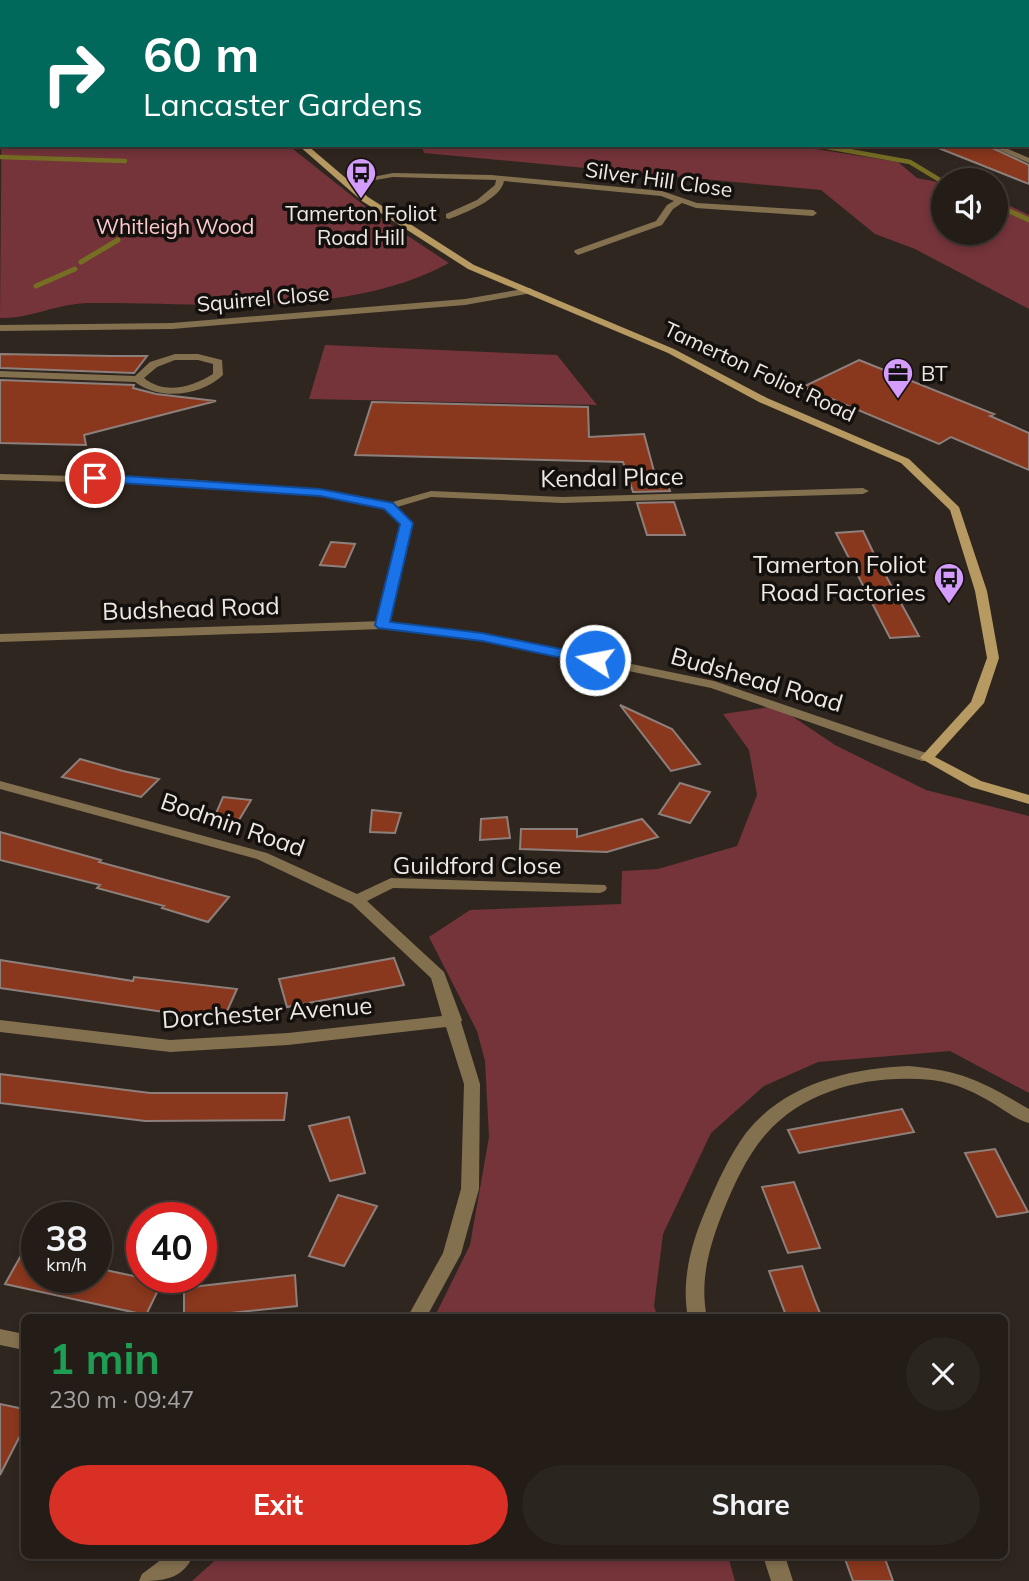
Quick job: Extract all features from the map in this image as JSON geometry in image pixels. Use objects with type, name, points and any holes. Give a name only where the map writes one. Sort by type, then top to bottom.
[{"type":"main road","name":"Tamerton Foliot Road","points":[[304,147],[346,183],[471,267],[671,351],[763,400],[905,461],[955,509],[981,592],[993,658],[977,704],[927,758]]},
{"type":"main road","name":"Budshead Road","points":[[927,758],[976,784],[1029,800]]},
{"type":"street","points":[[996,147],[1029,162]]},
{"type":"street","name":"Silver Hill Close","points":[[346,183],[393,174],[500,178],[662,194],[680,201],[813,213]]},
{"type":"street","points":[[449,216],[480,202],[499,186],[500,178]]},
{"type":"street","points":[[578,252],[659,223],[670,207],[680,201]]},
{"type":"street","name":"Squirrel Close","points":[[0,328],[172,326],[464,302],[529,291]]},
{"type":"street","points":[[0,374],[138,379],[155,389],[200,386],[218,375],[218,362],[205,357],[164,360],[146,368],[138,379]]},
{"type":"street","points":[[0,477],[186,482],[330,494],[388,506],[406,523],[383,625]]},
{"type":"street","name":"Kendal Place","points":[[388,506],[431,494],[562,500],[863,491]]},
{"type":"street","points":[[838,492],[844,503]]},
{"type":"street","name":"Budshead Road","points":[[0,638],[383,625],[482,637],[714,685],[927,758]]},
{"type":"street","name":"Bodmin Road","points":[[0,785],[262,856],[357,900],[438,976],[472,1084],[470,1189],[452,1254],[418,1314]]},
{"type":"street","name":"Guildford Close","points":[[357,900],[391,883],[600,888]]},
{"type":"street","name":"Dorchester Avenue","points":[[0,1026],[170,1046],[288,1039],[454,1020]]},
{"type":"street","points":[[697,1314],[694,1304],[703,1237],[733,1169],[767,1121],[801,1096],[825,1084],[909,1072],[961,1080],[1029,1117]]},
{"type":"street","points":[[0,1338],[21,1342]]},
{"type":"street","points":[[150,1581],[178,1559]]},
{"type":"street","points":[[775,1559],[782,1581]]},
{"type":"green space","name":"Whitleigh Wood","points":[[1,147],[291,147],[376,215],[449,263],[409,281],[365,293],[320,300],[225,305],[89,303],[0,318]]},
{"type":"green space","points":[[422,147],[804,147],[898,162],[917,178],[931,181],[931,245],[1008,245],[1008,205],[1029,215],[1029,309],[915,249],[875,234],[821,190],[424,153]]},
{"type":"green space","points":[[325,345],[557,355],[597,405],[309,399]]},
{"type":"green space","points":[[777,706],[835,745],[926,790],[1029,816],[1029,1093],[950,1051],[818,1062],[764,1086],[711,1133],[663,1234],[654,1306],[657,1314],[436,1314],[470,1245],[489,1137],[485,1061],[477,1031],[429,937],[470,910],[621,904],[622,871],[658,869],[737,846],[757,795],[749,750],[723,714]]},
{"type":"green space","points":[[217,1559],[729,1559],[735,1581],[192,1581]]},
{"type":"building","points":[[936,147],[990,147],[1029,165],[1029,184],[1008,176],[1008,168],[989,168]]},
{"type":"building","points":[[0,354],[147,356],[134,373],[0,368]]},
{"type":"building","name":"BT","points":[[859,360],[994,414],[990,416],[1029,433],[1029,470],[951,437],[939,444],[803,387]]},
{"type":"building","points":[[0,380],[134,385],[133,388],[156,394],[216,401],[84,435],[86,445],[0,443]]},
{"type":"building","points":[[372,402],[588,407],[589,437],[644,434],[655,475],[664,475],[670,491],[633,492],[623,462],[355,455]]},
{"type":"building","points":[[674,502],[685,535],[647,535],[637,503]]},
{"type":"building","points":[[863,531],[919,636],[890,638],[836,533]]},
{"type":"building","points":[[331,542],[355,544],[345,567],[320,565]]},
{"type":"building","points":[[620,705],[672,729],[700,764],[671,771]]},
{"type":"building","points":[[80,759],[159,779],[141,797],[62,777]]},
{"type":"building","points":[[680,783],[710,792],[690,823],[659,814]]},
{"type":"building","points":[[223,797],[251,800],[239,820],[214,818]]},
{"type":"building","points":[[372,810],[401,813],[395,833],[370,832]]},
{"type":"building","points":[[507,817],[510,838],[480,840],[481,819]]},
{"type":"building","points":[[642,819],[658,837],[607,852],[520,849],[521,829],[577,829],[577,837]]},
{"type":"building","points":[[0,832],[229,897],[208,922],[162,908],[164,906],[97,888],[100,885],[0,860]]},
{"type":"building","points":[[394,958],[404,985],[287,1007],[279,979]]},
{"type":"building","points":[[0,960],[133,981],[134,977],[237,989],[224,1018],[171,1013],[0,988]]},
{"type":"building","points":[[0,1074],[150,1093],[287,1093],[284,1120],[145,1121],[0,1103]]},
{"type":"building","points":[[902,1109],[914,1132],[799,1153],[788,1130]]},
{"type":"building","points":[[349,1117],[365,1173],[330,1181],[309,1126]]},
{"type":"building","points":[[995,1149],[1028,1212],[997,1217],[965,1153]]},
{"type":"building","points":[[794,1182],[820,1248],[788,1253],[762,1187]]},
{"type":"building","points":[[338,1195],[377,1206],[344,1266],[309,1256]]},
{"type":"building","points":[[21,1256],[21,1288],[5,1284]]},
{"type":"building","points":[[802,1266],[820,1314],[785,1314],[769,1271]]},
{"type":"building","points":[[112,1271],[126,1274],[126,1293],[157,1293],[146,1314],[46,1293],[112,1293]]},
{"type":"building","points":[[295,1275],[297,1306],[222,1314],[184,1314],[184,1293],[217,1293],[217,1284]]},
{"type":"building","points":[[0,1404],[21,1408],[21,1434],[0,1475]]},
{"type":"building","points":[[845,1559],[885,1559],[893,1581],[853,1581]]},
{"type":"waterway","points":[[827,147],[910,162],[931,175]]},
{"type":"waterway","points":[[0,157],[125,161]]},
{"type":"waterway","points":[[1008,210],[1029,220]]},
{"type":"waterway","points":[[81,262],[118,240]]},
{"type":"waterway","points":[[36,286],[75,269]]},
{"type":"place","name":"Tamerton Foliot Road Hill","points":[[361,200]]},
{"type":"place","name":"BT","points":[[898,400]]},
{"type":"place","name":"Tamerton Foliot Road Factories","points":[[949,605]]},
{"type":"route","points":[[95,478],[320,493],[351,496],[388,506],[406,523],[383,625],[482,637],[595,660]]}]
